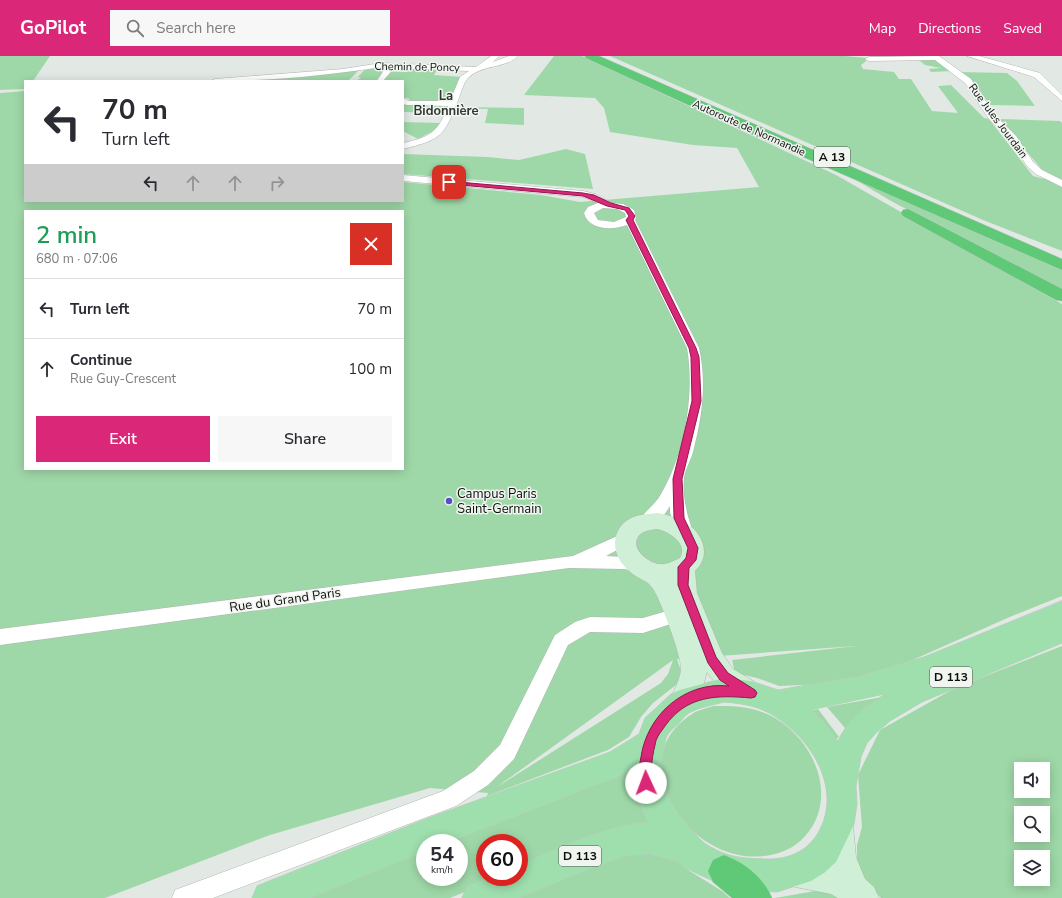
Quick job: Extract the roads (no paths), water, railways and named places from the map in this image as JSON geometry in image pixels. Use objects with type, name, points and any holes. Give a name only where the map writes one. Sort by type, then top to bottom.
[{"type":"highway","name":"Autoroute de Normandie","points":[[590,56],[774,139],[1062,265]]},
{"type":"highway","name":"Autoroute de Normandie","points":[[603,56],[950,210],[1062,256]]},
{"type":"highway","points":[[774,139],[1062,296]]},
{"type":"highway","points":[[724,871],[744,885],[755,898]]},
{"type":"main road","name":"D 113","points":[[764,698],[846,692],[906,676],[932,667],[1062,612]]},
{"type":"main road","name":"D 113","points":[[841,787],[846,756],[852,742],[857,734],[874,716],[934,684],[1062,632]]},
{"type":"main road","points":[[724,690],[764,698],[796,715],[820,738],[836,766],[841,787],[841,813],[838,826],[826,848],[818,857],[795,871],[782,875],[761,878],[724,871],[698,858],[684,847],[663,824],[650,797],[645,770],[649,744],[660,722],[668,713],[681,703],[699,694],[724,690]]},
{"type":"main road","points":[[269,898],[428,834],[598,771],[620,762],[649,744]]},
{"type":"main road","name":"D 113","points":[[479,898],[597,849],[626,840],[650,838],[684,847]]},
{"type":"street","points":[[404,146],[426,140],[442,129],[448,120],[464,78],[486,64],[494,56]]},
{"type":"street","points":[[478,68],[505,61],[514,56]]},
{"type":"street","points":[[971,56],[1038,75],[1062,99]]},
{"type":"street","points":[[869,59],[935,57]]},
{"type":"street","name":"Rue Jules Jourdain","points":[[935,57],[968,81],[992,117],[1014,138],[1030,164],[1039,172],[1062,184]]},
{"type":"street","name":"Chemin de Poncy","points":[[229,80],[312,74],[376,65],[478,68]]},
{"type":"street","points":[[380,80],[392,65]]},
{"type":"street","points":[[404,100],[407,102],[453,104]]},
{"type":"street","points":[[1039,172],[1062,172]]},
{"type":"street","points":[[404,178],[592,196],[609,205],[627,209],[632,216],[630,220],[640,244],[693,348],[695,357],[696,401],[677,479],[678,513],[693,548],[690,560],[684,567],[667,573],[645,569]]},
{"type":"street","points":[[576,195],[587,201],[592,209]]},
{"type":"street","points":[[592,209],[609,205]]},
{"type":"street","points":[[592,209],[589,216],[591,219],[600,224],[612,226],[624,231],[640,244]]},
{"type":"street","points":[[612,226],[622,224],[630,220]]},
{"type":"street","points":[[677,479],[660,509],[646,522],[633,528],[626,538],[625,550],[629,558],[664,585],[677,615],[694,663],[692,682],[681,703]]},
{"type":"street","points":[[646,522],[658,521],[670,523],[685,532]]},
{"type":"street","name":"Rue du Grand Paris","points":[[569,562],[602,551],[626,538]]},
{"type":"street","name":"Rue du Grand Paris","points":[[0,637],[569,562],[624,563],[645,569]]},
{"type":"street","points":[[684,567],[683,585],[685,594],[712,659],[724,676],[764,698]]},
{"type":"street","points":[[183,898],[449,799],[481,778],[507,752],[530,708],[561,640],[574,630],[587,624],[604,622],[646,625],[677,615]]},
{"type":"street","points":[[838,826],[841,857],[858,893]]},
{"type":"street","points":[[795,871],[830,878],[858,893]]},
{"type":"place","name":"Campus Paris Saint-Germain","points":[[449,501]]},
{"type":"district","name":"La Bidonnière","points":[[446,104]]}]
